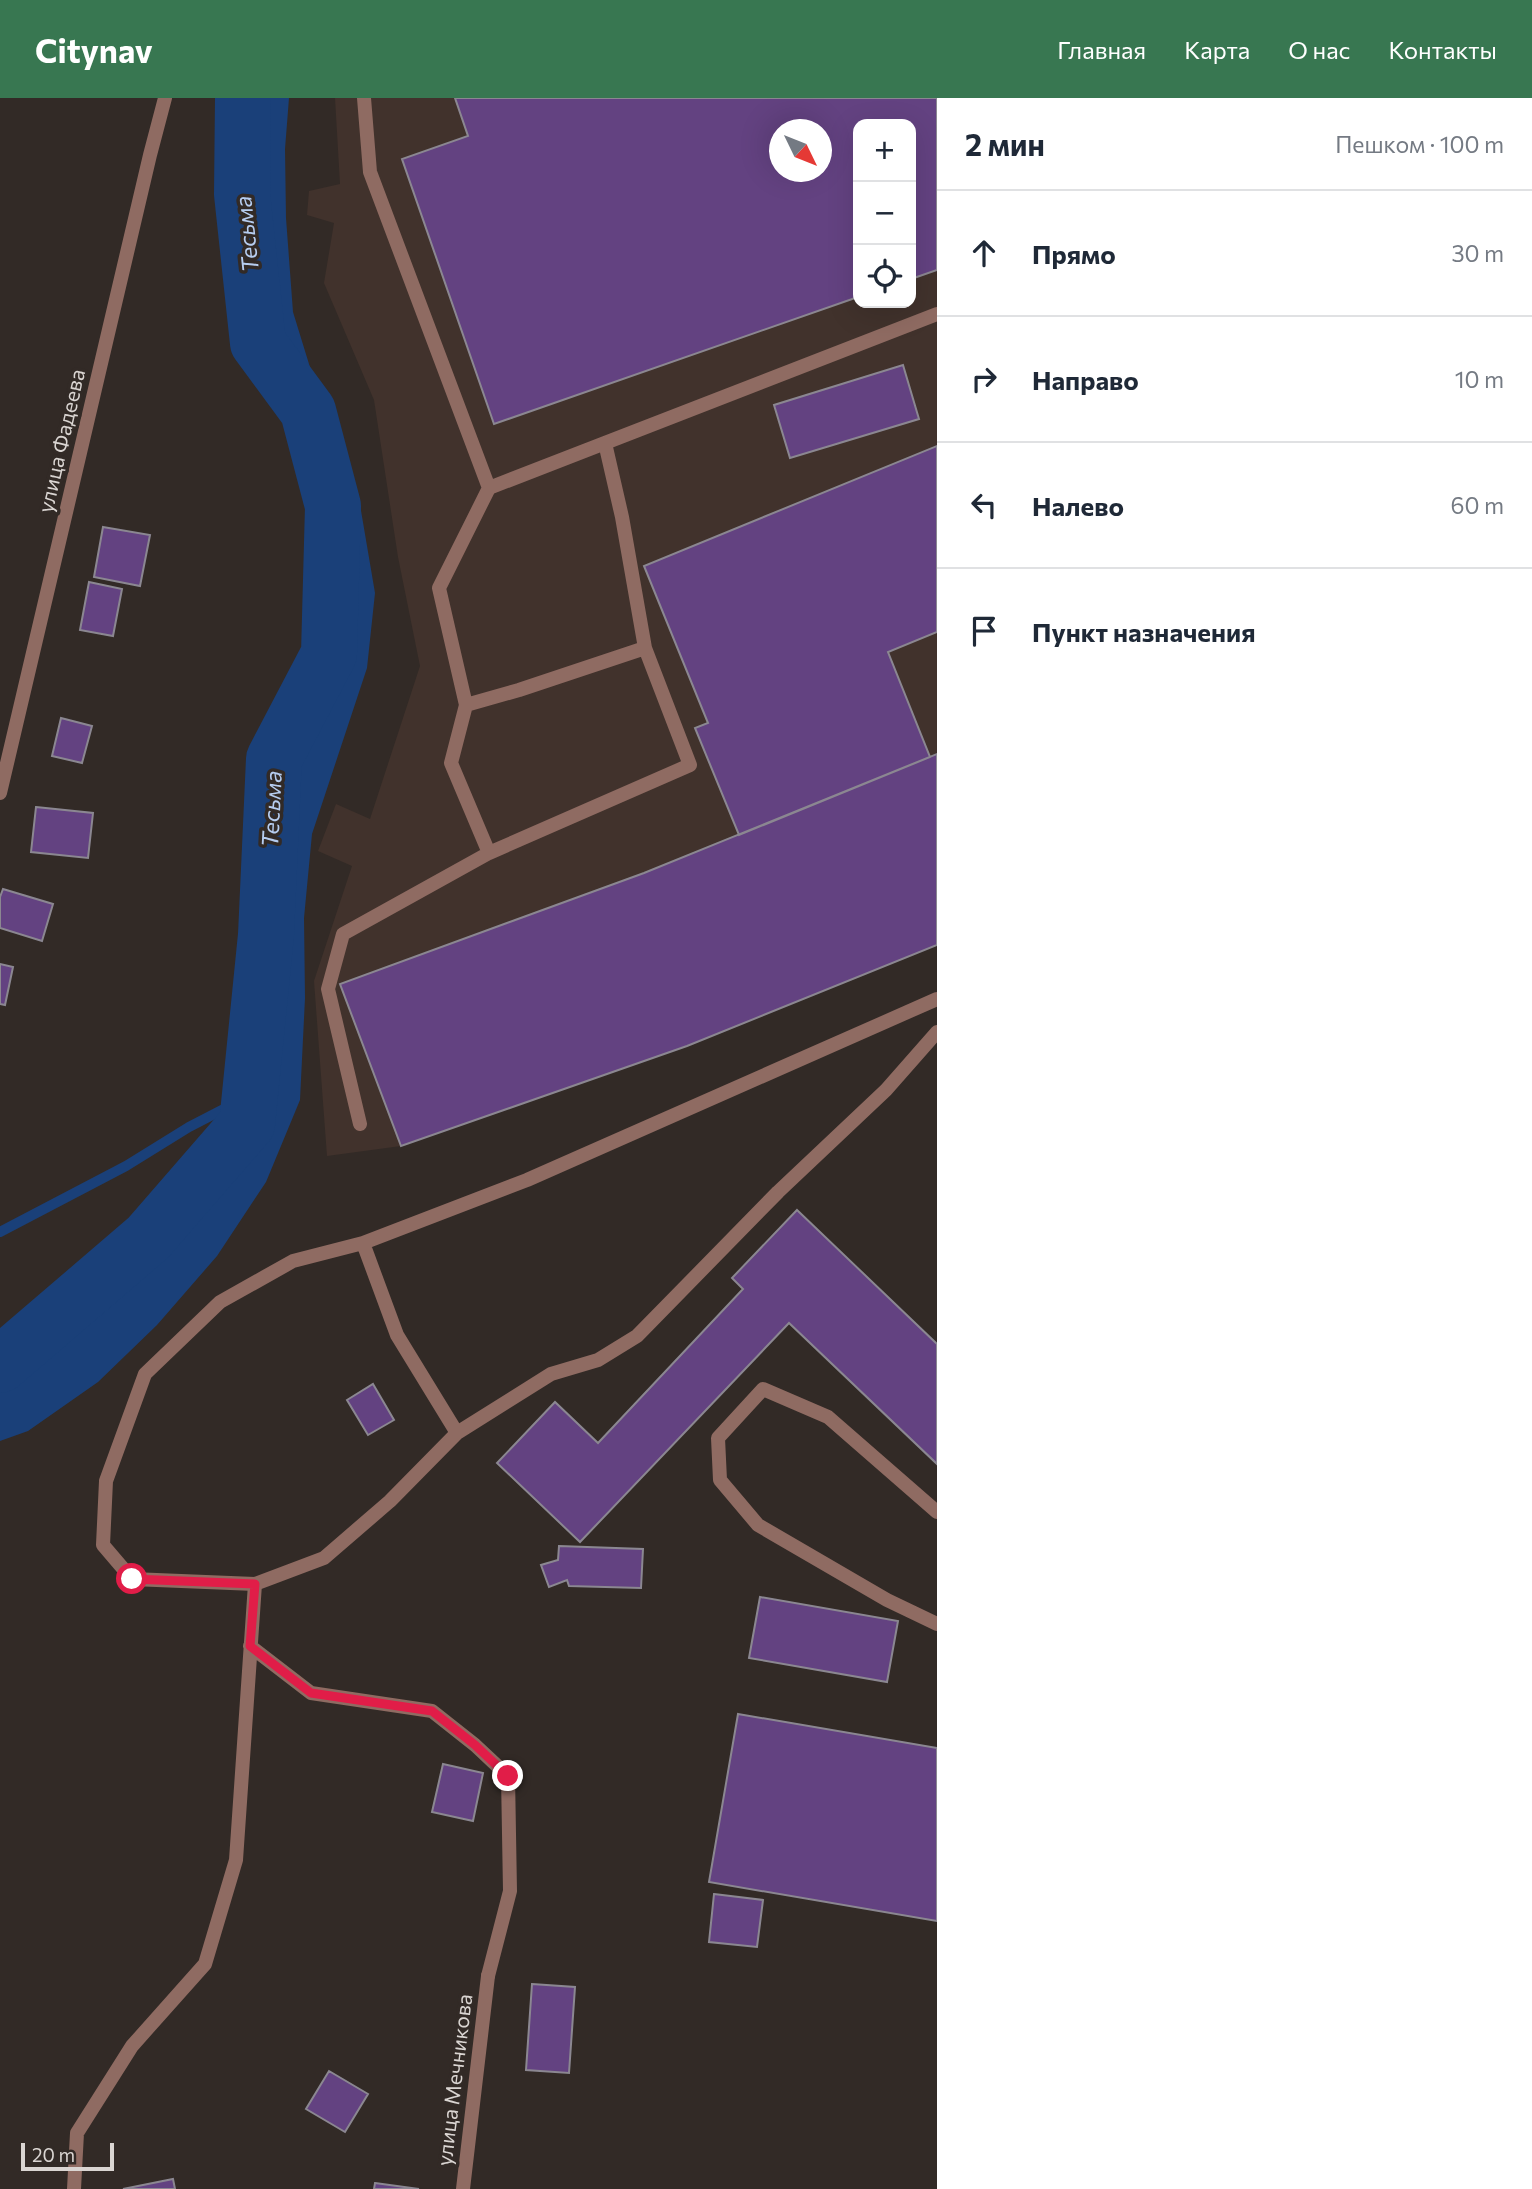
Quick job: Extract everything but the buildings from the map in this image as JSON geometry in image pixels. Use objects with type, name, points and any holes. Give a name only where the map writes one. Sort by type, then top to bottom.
[{"type":"street","name":"улица Фадеева","points":[[0,793],[165,98]]},
{"type":"street","points":[[364,98],[370,172],[489,488]]},
{"type":"street","points":[[489,853],[451,763],[466,705],[439,588],[489,488],[937,314]]},
{"type":"street","points":[[360,1124],[328,989],[343,934],[489,853],[690,765],[645,648],[622,517],[605,443]]},
{"type":"street","points":[[466,705],[645,648]]},
{"type":"street","points":[[937,999],[527,1180],[363,1243],[293,1261],[220,1302],[145,1374],[106,1481],[103,1545],[132,1579],[255,1584],[324,1558],[390,1501],[457,1433],[551,1374],[598,1360],[637,1336],[778,1192],[886,1090],[937,1032]]},
{"type":"street","points":[[363,1243],[397,1335],[457,1433]]},
{"type":"street","points":[[937,1512],[828,1417],[763,1389],[718,1437],[720,1480],[758,1525],[887,1601],[937,1624]]},
{"type":"street","points":[[74,2189],[77,2133],[132,2046],[205,1964],[236,1860],[255,1584]]},
{"type":"street","name":"улица Мечникова","points":[[250,1646],[311,1693],[432,1711],[475,1745],[508,1776],[510,1891],[488,1976],[463,2189]]},
{"type":"shaded area","points":[[335,98],[937,98],[937,945],[687,1046],[401,1146],[327,1156],[314,981],[352,866],[318,851],[336,804],[370,819],[420,666],[398,557],[374,400],[324,283],[334,223],[307,215],[309,191],[340,184]]},
{"type":"water","points":[[258,98],[289,98],[285,149],[286,218],[293,312],[317,390],[340,432],[358,493],[375,593],[367,668],[312,834],[304,918],[305,998],[300,1100],[266,1182],[217,1256],[157,1325],[98,1382],[28,1431],[0,1441],[0,1385],[12,1380],[163,1247],[213,1171],[266,1060],[268,984],[260,911],[270,843],[286,782],[317,704],[340,604],[339,513],[317,443],[289,398],[272,363],[254,271],[245,184],[255,139]]},
{"type":"waterway","name":"Тесьма","points":[[0,1365],[148,1238],[247,1124],[266,935],[274,759],[329,654],[333,506],[308,411],[258,343],[242,194],[243,98]]},
{"type":"waterway","points":[[0,1232],[126,1166],[189,1127],[249,1096]]},
{"type":"route","points":[[132,1579],[255,1584],[250,1646],[311,1693],[432,1711],[475,1745],[508,1776]]}]
